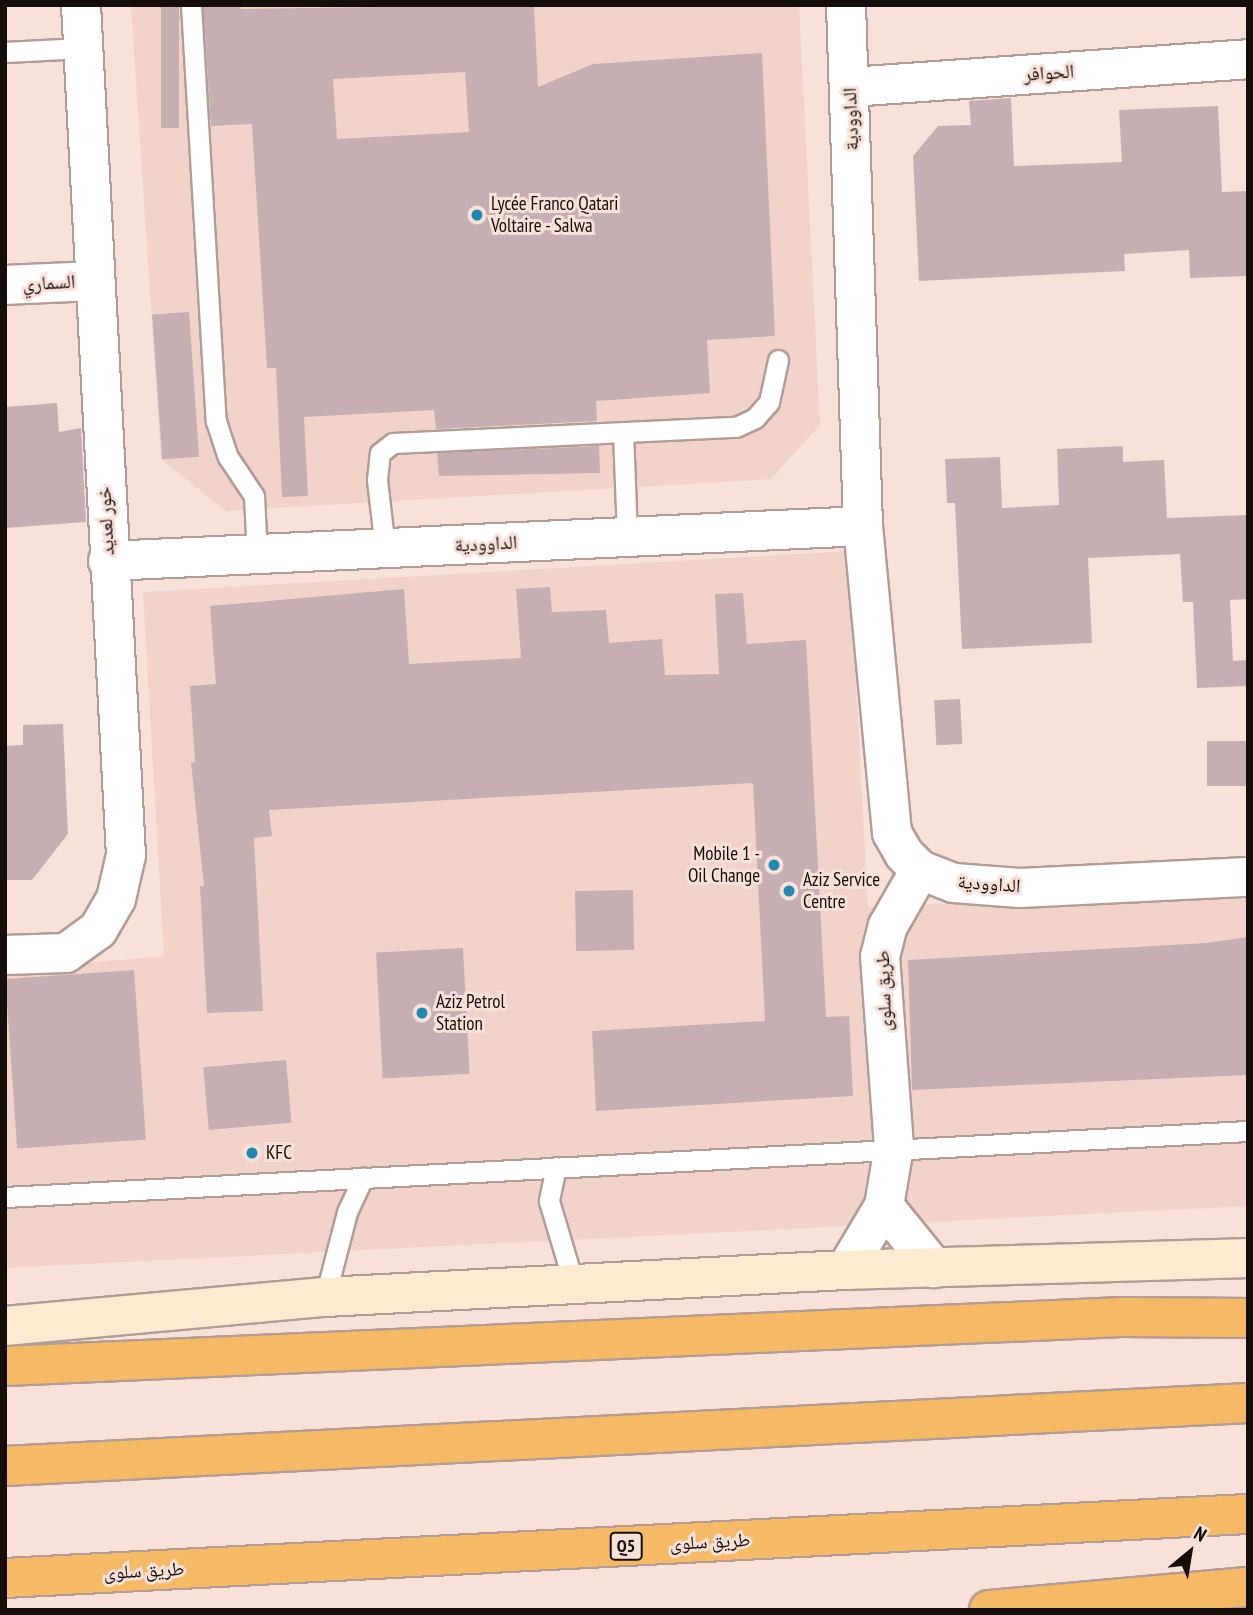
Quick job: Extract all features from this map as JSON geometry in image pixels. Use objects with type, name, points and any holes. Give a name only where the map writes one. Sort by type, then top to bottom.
[{"type":"highway","points":[[5,1366],[384,1353],[1108,1317],[1248,1318]]},
{"type":"highway","points":[[5,1466],[1248,1403]]},
{"type":"highway","name":"طريق سلوى","points":[[5,1578],[1248,1514]]},
{"type":"highway","points":[[989,1610],[1248,1587]]},
{"type":"main road","points":[[5,1326],[326,1297],[846,1270],[1248,1258]]},
{"type":"street","name":"خور لعديد","points":[[5,955],[65,953],[98,930],[117,898],[126,855],[92,281],[81,5]]},
{"type":"street","name":"الداوودية","points":[[846,5],[863,526],[892,833],[904,854],[920,870],[954,883],[1020,888],[1248,877]]},
{"type":"street","name":"الحوافر","points":[[850,88],[1248,59]]},
{"type":"street","name":"السماري","points":[[5,285],[92,281]]},
{"type":"street","name":"الداوودية","points":[[108,561],[863,526]]},
{"type":"street","name":"طريق سلوى","points":[[846,1270],[884,1206],[894,1147],[880,957],[888,926],[920,870]]},
{"type":"street","points":[[884,1206],[934,1268]]},
{"type":"lane","points":[[191,5],[216,421],[228,457],[254,496],[257,555]]},
{"type":"lane","points":[[5,52],[82,48]]},
{"type":"lane","points":[[385,549],[377,480],[380,453],[393,443],[736,427],[769,402],[778,360]]},
{"type":"lane","points":[[623,432],[627,536]]},
{"type":"lane","points":[[5,1197],[894,1147],[1248,1131]]},
{"type":"lane","points":[[556,1167],[549,1201],[574,1285]]},
{"type":"lane","points":[[326,1297],[347,1212],[363,1178]]},
{"type":"shaded area","name":"Lycée Franco Qatari Voltaire - Salwa","points":[[131,5],[799,5],[820,425],[771,479],[226,511],[161,459]]},
{"type":"shaded area","points":[[849,551],[868,907],[1248,889],[1248,1206],[5,1268],[5,970],[164,956],[143,592]]},
{"type":"building","points":[[161,5],[179,5],[179,128],[161,128]]},
{"type":"building","name":"Lycée Franco Qatari Voltaire - Salwa","points":[[203,5],[240,5],[241,9],[534,5],[538,87],[593,64],[762,53],[775,336],[707,340],[710,393],[596,401],[597,421],[436,429],[434,410],[304,417],[308,496],[282,497],[276,368],[267,368],[252,124],[211,126]],"holes":[[[465,72],[469,132],[337,139],[333,79]]]},
{"type":"building","points":[[1011,98],[1014,166],[1122,162],[1119,110],[1218,106],[1222,192],[1248,191],[1248,276],[1190,278],[1189,250],[1124,254],[1125,271],[919,281],[913,156],[938,126],[971,125],[969,101]]},
{"type":"building","points":[[189,312],[199,457],[162,459],[152,315]]},
{"type":"building","points":[[57,403],[59,432],[81,428],[86,522],[5,528],[5,407]]},
{"type":"building","points":[[599,446],[600,473],[439,476],[437,453]]},
{"type":"building","points":[[1123,446],[1123,462],[1164,460],[1167,518],[1248,515],[1248,599],[1230,600],[1233,661],[1248,660],[1248,686],[1197,688],[1193,602],[1183,602],[1180,554],[1088,558],[1092,643],[962,649],[955,503],[947,503],[945,459],[1000,457],[1002,508],[1059,505],[1057,449]]},
{"type":"building","points":[[550,587],[552,612],[606,610],[609,643],[662,639],[665,675],[719,674],[715,594],[743,593],[747,644],[806,640],[826,1017],[849,1016],[853,1096],[596,1111],[592,1031],[765,1021],[753,783],[269,810],[272,836],[254,838],[263,1011],[207,1013],[200,886],[204,886],[191,763],[195,762],[190,686],[216,684],[210,606],[404,589],[409,664],[521,658],[516,589]]},
{"type":"building","points":[[960,699],[962,744],[936,745],[934,700]]},
{"type":"building","points":[[63,724],[68,834],[32,880],[5,880],[5,746],[23,745],[23,725]]},
{"type":"building","points":[[1207,741],[1248,741],[1248,786],[1207,786]]},
{"type":"building","points":[[633,890],[634,950],[576,951],[575,891]]},
{"type":"building","points":[[1248,937],[1248,1075],[912,1090],[908,960],[1207,943]]},
{"type":"building","name":"Aziz Petrol Station","points":[[463,948],[470,1074],[383,1078],[376,953]]},
{"type":"building","points":[[134,970],[146,1140],[17,1149],[5,979]]},
{"type":"building","points":[[286,1060],[291,1123],[209,1130],[203,1067]]},
{"type":"place","name":"Lycée Franco Qatari Voltaire - Salwa","points":[[477,215]]},
{"type":"place","name":"Mobile 1 - Oil Change","points":[[774,865]]},
{"type":"place","name":"Aziz Service Centre","points":[[789,891]]},
{"type":"place","name":"Aziz Petrol Station","points":[[422,1013]]},
{"type":"place","name":"KFC","points":[[252,1153]]}]
